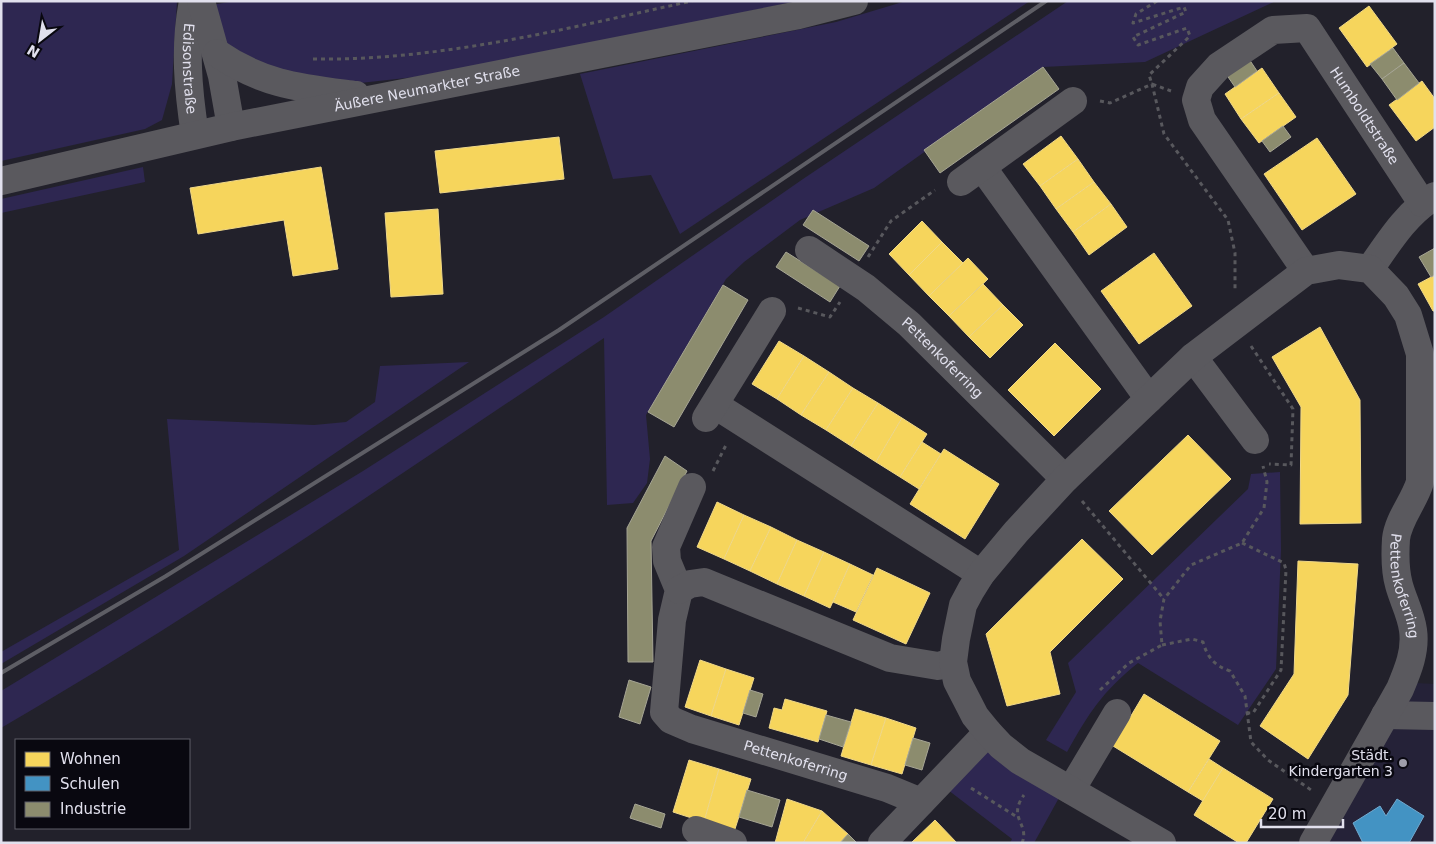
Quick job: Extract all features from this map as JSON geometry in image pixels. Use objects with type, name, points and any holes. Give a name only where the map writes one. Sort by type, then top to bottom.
[{"type":"street","name":"Edisonstraße","points":[[194,1],[187,31],[186,58],[195,135]]},
{"type":"street","name":"Edisonstraße","points":[[201,1],[215,48],[231,128]]},
{"type":"street","name":"Äußere Neumarkter Straße","points":[[1,181],[195,135],[799,16],[854,1]]},
{"type":"street","name":"Humboldtstraße","points":[[1196,100],[1200,87],[1219,66],[1273,30],[1307,28],[1429,199],[1392,238],[1370,269]]},
{"type":"street","points":[[215,48],[244,71],[268,80],[377,99]]},
{"type":"street","points":[[1196,100],[1202,120],[1306,271]]},
{"type":"street","points":[[1073,101],[972,174],[1149,399]]},
{"type":"street","name":"Pettenkoferring","points":[[809,250],[866,288],[909,324],[1065,479]]},
{"type":"street","points":[[1162,843],[1020,761],[1001,746],[988,732],[975,716],[958,681],[954,662],[963,605],[981,574],[1065,479],[1193,357],[1306,271],[1339,265],[1370,269]]},
{"type":"street","name":"Pettenkoferring","points":[[1313,843],[1408,671],[1413,643],[1411,620],[1399,584],[1396,553],[1400,525],[1416,495],[1420,482],[1420,354],[1408,314],[1396,296],[1370,269]]},
{"type":"street","points":[[772,311],[711,411],[739,420],[981,574]]},
{"type":"street","points":[[1193,357],[1259,452]]},
{"type":"street","points":[[692,487],[666,547],[667,561],[679,590],[690,584],[704,582],[890,658],[938,666],[954,662]]},
{"type":"street","name":"Pettenkoferring","points":[[679,590],[672,620],[664,712],[671,720],[692,729],[887,788],[921,802]]},
{"type":"street","points":[[1072,790],[1117,713]]},
{"type":"street","points":[[1385,715],[1435,716]]},
{"type":"street","points":[[882,843],[988,732]]},
{"type":"street","points":[[696,830],[733,843]]},
{"type":"path","points":[[307,59],[336,60],[438,52],[555,31],[692,1]]},
{"type":"path","points":[[1157,1],[1136,14],[1133,23],[1184,7],[1186,12],[1133,37],[1138,45],[1187,28],[1190,36],[1149,75],[1164,134],[1228,220],[1235,253],[1235,299],[1239,321],[1293,409],[1291,465],[1259,452]]},
{"type":"path","points":[[1073,101],[1086,98],[1110,102],[1152,84],[1196,100]]},
{"type":"path","points":[[692,487],[708,482],[739,420]]},
{"type":"path","points":[[1162,645],[1160,621],[1164,599],[1191,565],[1242,543],[1264,508],[1267,482],[1259,452]]},
{"type":"path","points":[[1065,479],[1095,518],[1164,599]]},
{"type":"path","points":[[1242,543],[1284,562],[1286,570],[1282,670],[1253,713],[1247,713]]},
{"type":"path","points":[[1095,696],[1129,663],[1162,645],[1192,639],[1203,642],[1206,653],[1219,667],[1230,671],[1245,696],[1251,742],[1268,760],[1334,806]]},
{"type":"path","points":[[948,774],[1017,817],[1023,828],[1024,837],[1022,843]]},
{"type":"path","points":[[1017,817],[1019,802],[1030,786],[1046,775]]},
{"type":"shaded area","points":[[1,1],[177,1],[172,84],[162,120],[145,129],[1,161]]},
{"type":"shaded area","points":[[235,1],[797,1],[666,29],[415,77],[360,83],[263,69],[218,37],[211,5]]},
{"type":"shaded area","points":[[906,1],[1030,1],[680,234],[651,175],[613,179],[580,74],[836,22]]},
{"type":"shaded area","points":[[1068,1],[1276,1],[1145,62],[1043,67],[874,188],[800,220],[744,262],[726,279],[646,415],[650,459],[647,483],[633,503],[607,505],[604,338],[230,587],[155,635],[1,728],[1,691],[363,471],[604,317],[803,179]]},
{"type":"shaded area","points":[[143,167],[145,182],[1,213],[1,199]]},
{"type":"shaded area","points":[[469,362],[184,556],[1,664],[1,652],[179,550],[167,419],[314,425],[346,422],[375,402],[380,366]]},
{"type":"shaded area","points":[[1280,472],[1281,550],[1276,669],[1238,725],[1138,663],[1097,704],[1067,752],[1046,740],[1076,692],[1068,663],[1248,489],[1251,474]]},
{"type":"shaded area","name":"Städt. Kindergarten 3","points":[[1417,683],[1435,684],[1435,843],[1325,843]]},
{"type":"shaded area","points":[[989,745],[1060,796],[1034,843],[1010,843],[1012,839],[948,790]]},
{"type":"building: Wohnen","points":[[1369,6],[1397,44],[1367,67],[1339,28]]},
{"type":"building: Wohnen","points":[[1262,68],[1279,93],[1241,119],[1225,94]]},
{"type":"building: Wohnen","points":[[1422,81],[1435,99],[1435,127],[1416,141],[1389,105]]},
{"type":"building: Wohnen","points":[[1279,93],[1296,117],[1259,143],[1241,119]]},
{"type":"building: Wohnen","points":[[1061,136],[1078,159],[1040,186],[1023,164]]},
{"type":"building: Wohnen","points":[[559,137],[564,179],[440,193],[435,151]]},
{"type":"building: Wohnen","points":[[1317,138],[1356,194],[1302,230],[1264,174]]},
{"type":"building: Wohnen","points":[[1078,159],[1094,182],[1056,209],[1040,186]]},
{"type":"building: Wohnen","points":[[321,167],[338,269],[293,276],[284,220],[198,234],[190,188]]},
{"type":"building: Wohnen","points":[[1094,182],[1111,204],[1073,232],[1056,209]]},
{"type":"building: Wohnen","points":[[1111,204],[1127,227],[1089,255],[1073,232]]},
{"type":"building: Wohnen","points":[[438,209],[443,294],[391,297],[385,213]]},
{"type":"building: Wohnen","points":[[922,221],[942,242],[909,275],[889,254]]},
{"type":"building: Wohnen","points":[[942,242],[963,263],[929,296],[909,275]]},
{"type":"building: Wohnen","points":[[1154,253],[1192,306],[1139,344],[1101,291]]},
{"type":"building: Wohnen","points":[[968,258],[988,279],[949,316],[929,296]]},
{"type":"building: Wohnen","points":[[1435,275],[1435,311],[1433,311],[1418,284]]},
{"type":"building: Wohnen","points":[[983,284],[1003,305],[969,337],[949,316]]},
{"type":"building: Wohnen","points":[[1003,305],[1023,325],[990,358],[969,337]]},
{"type":"building: Wohnen","points":[[1320,327],[1360,400],[1361,523],[1300,524],[1301,407],[1272,357]]},
{"type":"building: Wohnen","points":[[779,341],[804,356],[777,399],[752,384]]},
{"type":"building: Wohnen","points":[[1055,343],[1101,389],[1054,436],[1008,390]]},
{"type":"building: Wohnen","points":[[804,356],[829,372],[801,415],[777,399]]},
{"type":"building: Wohnen","points":[[829,372],[853,388],[826,430],[801,415]]},
{"type":"building: Wohnen","points":[[853,388],[878,403],[851,446],[826,430]]},
{"type":"building: Wohnen","points":[[878,403],[902,418],[876,462],[851,446]]},
{"type":"building: Wohnen","points":[[902,418],[927,434],[900,477],[876,462]]},
{"type":"building: Wohnen","points":[[1188,435],[1231,479],[1152,555],[1109,511]]},
{"type":"building: Wohnen","points":[[922,442],[941,454],[919,489],[900,477]]},
{"type":"building: Wohnen","points":[[944,449],[999,484],[965,539],[910,504]]},
{"type":"building: Wohnen","points":[[717,502],[744,515],[724,559],[697,547]]},
{"type":"building: Wohnen","points":[[744,515],[771,527],[750,571],[724,559]]},
{"type":"building: Wohnen","points":[[771,527],[797,540],[777,584],[750,571]]},
{"type":"building: Wohnen","points":[[1082,539],[1123,579],[1050,652],[1060,694],[1007,706],[986,634]]},
{"type":"building: Wohnen","points":[[797,540],[824,552],[804,596],[777,584]]},
{"type":"building: Wohnen","points":[[824,552],[850,564],[830,608],[804,596]]},
{"type":"building: Wohnen","points":[[1298,561],[1358,564],[1348,695],[1308,759],[1260,726],[1294,674]]},
{"type":"building: Wohnen","points":[[850,564],[873,575],[856,612],[833,602]]},
{"type":"building: Wohnen","points":[[877,568],[930,593],[906,644],[853,620]]},
{"type":"building: Wohnen","points":[[700,660],[726,669],[711,716],[685,707]]},
{"type":"building: Wohnen","points":[[726,669],[754,678],[739,725],[711,716]]},
{"type":"building: Wohnen","points":[[1144,694],[1220,741],[1188,792],[1113,746]]},
{"type":"building: Wohnen","points":[[785,699],[827,711],[818,742],[769,728],[774,708],[782,710]]},
{"type":"building: Wohnen","points":[[855,709],[886,718],[871,765],[841,756]]},
{"type":"building: Wohnen","points":[[886,718],[916,728],[902,774],[871,765]]},
{"type":"building: Wohnen","points":[[1209,759],[1223,768],[1203,801],[1188,792]]},
{"type":"building: Wohnen","points":[[689,760],[719,769],[704,822],[673,812]]},
{"type":"building: Wohnen","points":[[1223,768],[1273,799],[1246,843],[1239,843],[1194,815]]},
{"type":"building: Wohnen","points":[[719,769],[751,779],[734,832],[704,822]]},
{"type":"building: Wohnen","points":[[787,799],[822,811],[803,843],[775,843]]},
{"type":"building: Wohnen","points":[[822,811],[848,834],[840,843],[803,843]]},
{"type":"building: Wohnen","points":[[935,820],[957,843],[911,843]]},
{"type":"building: Schulen","points":[[1397,799],[1424,816],[1409,843],[1363,843],[1353,823],[1380,806],[1386,816]]},
{"type":"building: Industrie","points":[[1393,48],[1404,63],[1382,79],[1370,64]]},
{"type":"building: Industrie","points":[[1249,59],[1257,71],[1235,87],[1226,74]]},
{"type":"building: Industrie","points":[[1404,63],[1419,83],[1397,100],[1382,79]]},
{"type":"building: Industrie","points":[[1043,67],[1059,89],[940,173],[924,150]]},
{"type":"building: Industrie","points":[[1283,126],[1291,137],[1270,152],[1262,141]]},
{"type":"building: Industrie","points":[[813,210],[869,246],[859,261],[803,225]]},
{"type":"building: Industrie","points":[[1435,248],[1435,275],[1431,277],[1419,257]]},
{"type":"building: Industrie","points":[[786,252],[840,286],[830,302],[776,267]]},
{"type":"building: Industrie","points":[[723,285],[748,300],[674,427],[648,412]]},
{"type":"building: Industrie","points":[[665,456],[687,471],[651,541],[653,662],[628,662],[627,528]]},
{"type":"building: Industrie","points":[[629,680],[651,687],[640,724],[619,717]]},
{"type":"building: Industrie","points":[[750,690],[763,694],[756,717],[743,713]]},
{"type":"building: Industrie","points":[[826,715],[851,722],[843,747],[819,739]]},
{"type":"building: Industrie","points":[[913,738],[930,743],[922,770],[905,765]]},
{"type":"building: Industrie","points":[[747,790],[780,800],[772,827],[739,817]]},
{"type":"building: Industrie","points":[[635,804],[665,814],[661,828],[630,818]]},
{"type":"building: Industrie","points":[[848,834],[857,843],[840,843]]},
{"type":"railway","points":[[1,673],[166,576],[559,330],[1046,1]]},
{"type":"place","name":"Städt. Kindergarten 3","points":[[1403,763]]}]
